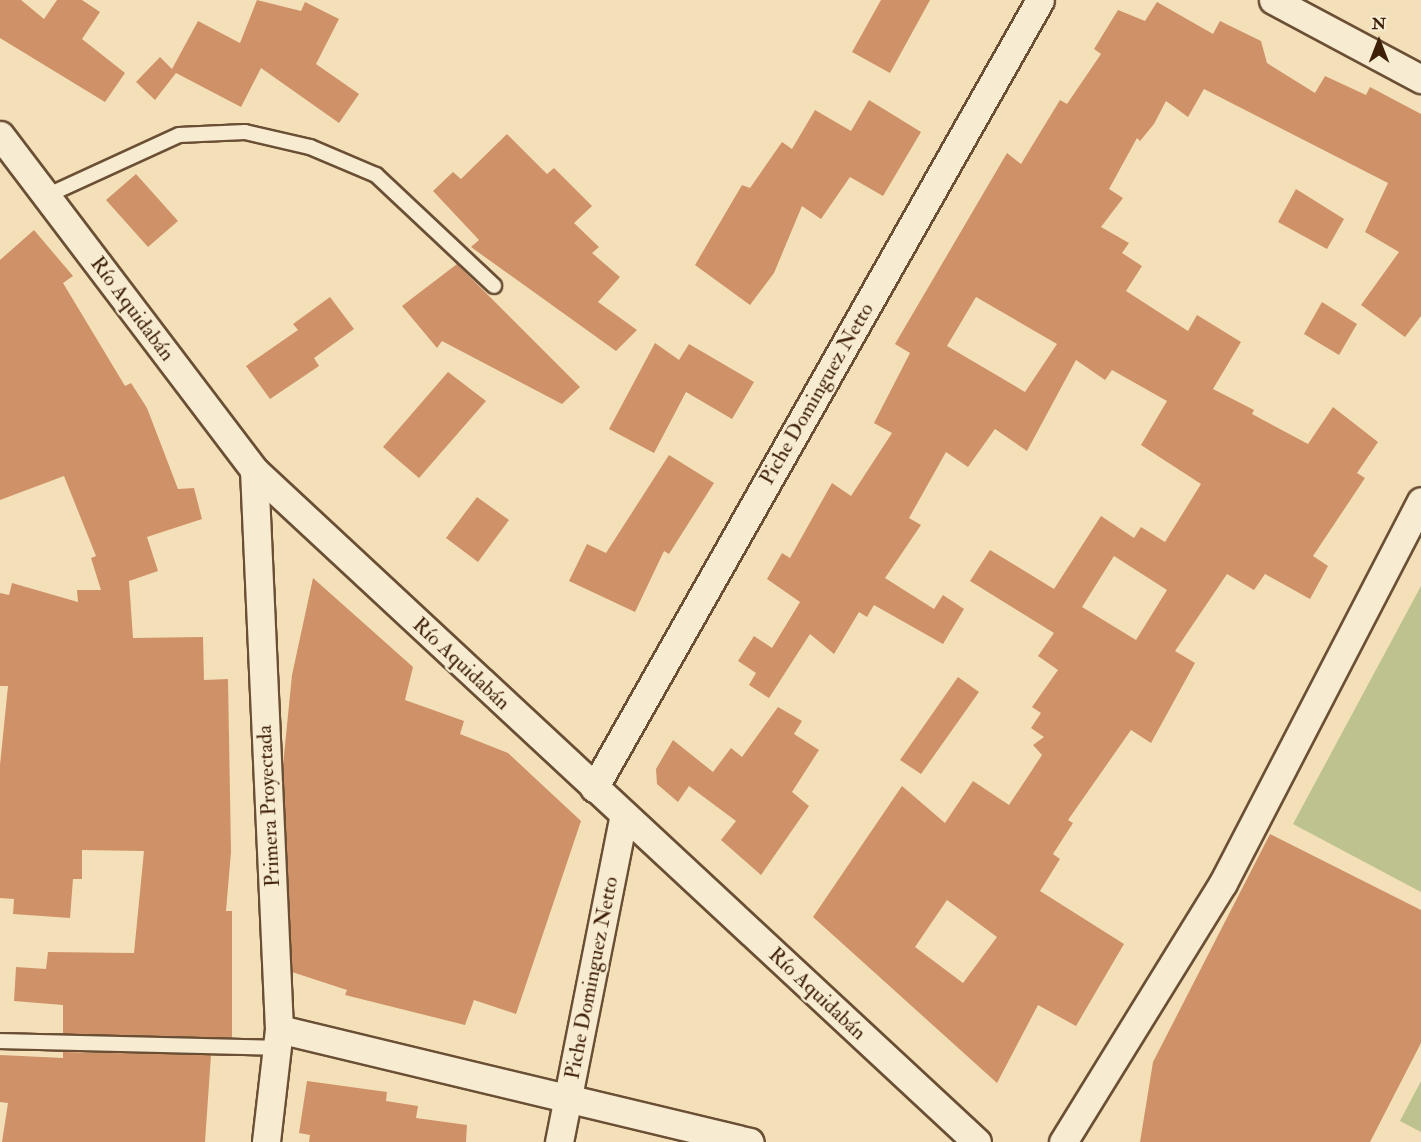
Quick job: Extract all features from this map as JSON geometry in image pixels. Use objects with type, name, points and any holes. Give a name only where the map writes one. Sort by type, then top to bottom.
[{"type":"street","name":"Piche Dominguez Netto","points":[[594,788],[1040,0]]},
{"type":"street","points":[[1273,0],[1421,78]]},
{"type":"street","name":"Río Aquidabán","points":[[0,135],[254,470],[977,1142]]},
{"type":"street","name":"Primera Proyectada","points":[[254,470],[278,1038],[266,1142]]},
{"type":"street","points":[[1063,1142],[1223,883],[1421,501]]},
{"type":"street","name":"Piche Dominguez Netto","points":[[559,1142],[624,815]]},
{"type":"street","points":[[278,1038],[750,1142]]},
{"type":"lane","points":[[46,196],[179,135],[245,132],[310,147],[376,175],[494,286]]},
{"type":"lane","points":[[0,1041],[278,1038]]},
{"type":"green space","points":[[1421,586],[1421,892],[1293,824]]},
{"type":"green space","points":[[1421,1081],[1421,1132],[1400,1121]]},
{"type":"building","points":[[0,0],[21,0],[44,19],[57,0],[82,0],[100,12],[82,39],[125,73],[105,102],[0,38]]},
{"type":"building","points":[[257,0],[301,11],[305,2],[339,19],[316,64],[359,94],[339,123],[261,68],[241,107],[176,73],[155,100],[136,82],[160,57],[172,69],[198,21],[240,43]]},
{"type":"building","points":[[881,0],[930,0],[890,73],[852,52]]},
{"type":"building","points":[[1157,2],[1213,34],[1220,21],[1261,41],[1267,63],[1315,93],[1325,76],[1366,95],[1370,87],[1421,114],[1421,316],[1405,337],[1361,305],[1399,252],[1365,232],[1388,183],[1204,89],[1188,117],[1166,101],[1154,124],[1140,141],[1137,138],[1109,189],[1123,198],[1101,227],[1129,243],[1122,253],[1142,266],[1126,291],[1188,331],[1197,315],[1241,342],[1213,389],[1254,410],[1252,414],[1308,444],[1333,407],[1378,442],[1357,473],[1365,478],[1313,556],[1328,566],[1310,599],[1265,574],[1254,590],[1227,574],[1175,651],[1195,663],[1151,743],[1131,730],[1068,820],[1073,823],[1053,854],[1060,859],[1040,891],[1124,944],[1076,1026],[1038,1005],[997,1083],[813,917],[902,786],[945,823],[973,781],[1009,805],[1042,755],[1033,745],[1044,737],[1031,728],[1041,713],[1032,707],[1058,670],[1038,656],[1054,633],[970,581],[990,550],[1054,589],[1101,516],[1134,538],[1141,527],[1165,542],[1201,484],[1141,445],[1167,401],[1112,370],[1105,380],[1076,360],[1027,451],[995,429],[968,467],[946,452],[909,518],[921,525],[885,578],[934,609],[943,595],[964,609],[943,644],[874,605],[867,617],[859,612],[834,654],[810,634],[769,698],[749,685],[756,673],[738,661],[754,636],[772,648],[800,602],[767,579],[782,553],[790,558],[832,483],[851,496],[892,433],[874,423],[910,353],[895,344],[1007,153],[1021,164],[1060,100],[1067,104],[1101,54],[1094,49],[1118,10],[1145,21]],"holes":[[[976,297],[1057,344],[1025,392],[947,346]],[[1114,556],[1167,590],[1136,640],[1082,607]],[[947,900],[997,937],[963,983],[915,947]]]},
{"type":"building","points":[[869,100],[921,132],[883,196],[850,177],[821,219],[802,206],[774,273],[750,305],[695,265],[742,185],[750,188],[782,142],[792,149],[815,110],[851,131]]},
{"type":"building","points":[[507,134],[547,174],[554,168],[592,206],[574,223],[599,247],[592,253],[620,277],[598,302],[637,330],[616,351],[471,247],[479,240],[433,191],[453,172],[461,179]]},
{"type":"building","points":[[136,174],[178,221],[148,247],[106,200]]},
{"type":"building","points":[[1296,189],[1344,219],[1327,249],[1278,222]]},
{"type":"building","points":[[34,230],[73,276],[63,283],[125,386],[131,383],[147,408],[178,489],[194,488],[202,519],[147,537],[158,571],[129,581],[133,638],[203,637],[204,680],[228,679],[231,852],[226,911],[232,911],[232,1038],[63,1034],[63,1005],[14,1001],[16,967],[46,969],[48,952],[134,953],[144,851],[82,850],[82,879],[73,879],[70,918],[13,914],[14,899],[0,898],[0,765],[8,686],[0,686],[0,593],[9,595],[12,583],[78,602],[77,590],[101,590],[91,558],[96,556],[64,476],[0,500],[0,260]]},
{"type":"building","points":[[457,264],[580,387],[562,404],[442,341],[437,348],[402,306]]},
{"type":"building","points":[[330,297],[354,329],[314,358],[319,366],[270,399],[246,366],[298,330],[293,324]]},
{"type":"building","points":[[1322,302],[1357,324],[1339,355],[1304,334]]},
{"type":"building","points":[[655,343],[679,360],[689,344],[754,382],[732,419],[686,392],[654,453],[609,429]]},
{"type":"building","points":[[448,372],[486,401],[419,478],[383,447]]},
{"type":"building","points":[[669,455],[714,483],[669,554],[664,551],[635,612],[569,581],[587,544],[606,553]]},
{"type":"building","points":[[477,497],[509,520],[478,562],[446,538]]},
{"type":"building","points":[[313,578],[413,667],[405,700],[464,721],[460,734],[508,753],[581,821],[516,1014],[474,1000],[465,1025],[345,995],[347,990],[292,972],[283,765],[292,675]]},
{"type":"building","points":[[958,677],[979,692],[921,774],[900,760]]},
{"type":"building","points":[[778,707],[802,721],[794,734],[819,750],[792,792],[809,806],[761,875],[721,840],[736,821],[689,786],[678,802],[657,784],[656,769],[673,740],[713,772],[731,748],[742,757]]},
{"type":"building","points":[[1270,834],[1421,910],[1421,1043],[1370,1142],[1140,1142],[1153,1062]]},
{"type":"building","points":[[63,1052],[211,1055],[205,1142],[2,1142],[8,1103],[0,1102],[0,1055],[63,1058]]},
{"type":"building","points":[[307,1081],[387,1092],[386,1101],[418,1106],[416,1118],[467,1125],[466,1142],[309,1142],[310,1135],[299,1133]]}]
